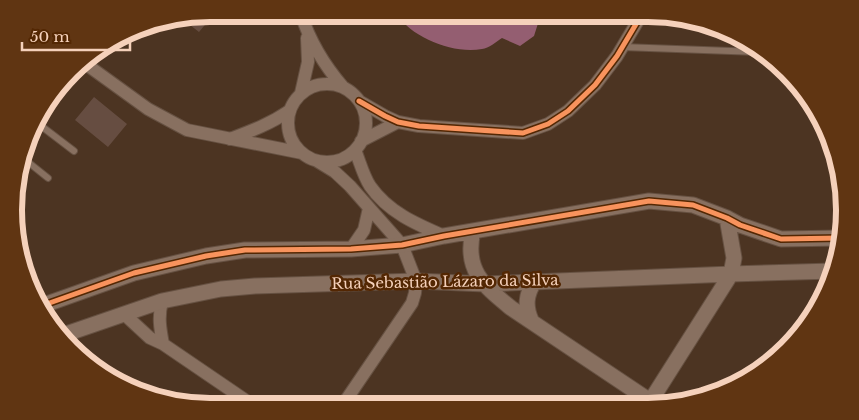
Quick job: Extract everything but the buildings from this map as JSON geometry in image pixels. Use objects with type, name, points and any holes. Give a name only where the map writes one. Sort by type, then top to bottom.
[{"type":"street","points":[[303,22],[322,61],[344,87],[359,101],[364,110],[365,131],[358,145],[363,171],[370,185],[394,211],[414,224],[444,236]]},
{"type":"street","points":[[359,101],[398,122],[428,126],[524,132],[548,124],[568,111],[594,85],[622,47],[637,22]]},
{"type":"street","points":[[301,93],[308,62],[306,31]]},
{"type":"street","points":[[89,66],[156,114],[187,130],[302,153],[318,161],[335,172],[402,245],[416,281],[412,303],[347,398]]},
{"type":"street","points":[[302,153],[294,144],[289,134],[289,111],[296,98],[311,87],[321,84],[333,84],[344,87]]},
{"type":"street","points":[[227,139],[274,122],[289,111]]},
{"type":"street","points":[[318,161],[338,160],[358,145],[398,122]]},
{"type":"street","points":[[48,304],[134,273],[206,256],[245,250],[350,249],[402,245],[649,201],[693,205],[740,225],[781,239],[834,238]]},
{"type":"street","points":[[350,249],[364,230],[369,208]]},
{"type":"street","points":[[654,398],[731,274],[734,258],[726,218]]},
{"type":"street","points":[[473,232],[470,246],[471,260],[476,273],[485,284],[511,308],[644,398]]},
{"type":"street","name":"Rua Sebastião Lázaro da Silva","points":[[68,333],[162,301],[221,289],[255,286],[416,281],[485,284],[827,271]]},
{"type":"street","points":[[531,320],[526,304],[529,289],[534,282]]},
{"type":"street","points":[[162,301],[159,312],[159,324],[164,344]]},
{"type":"street","points":[[124,314],[150,338],[164,344],[242,398]]},
{"type":"lane","points":[[622,47],[749,52]]},
{"type":"lane","points":[[42,127],[74,151]]},
{"type":"lane","points":[[29,162],[48,178]]},
{"type":"shaded area","points":[[538,22],[534,36],[520,46],[502,38],[482,49],[470,50],[458,49],[434,42],[403,23]]},
{"type":"cycle path","points":[[359,101],[398,122],[419,126],[523,133],[548,124],[568,111],[595,85],[617,56],[637,22]]},
{"type":"cycle path","points":[[48,304],[134,273],[206,256],[245,250],[351,249],[402,245],[649,201],[693,205],[740,225],[781,239],[834,238]]}]
